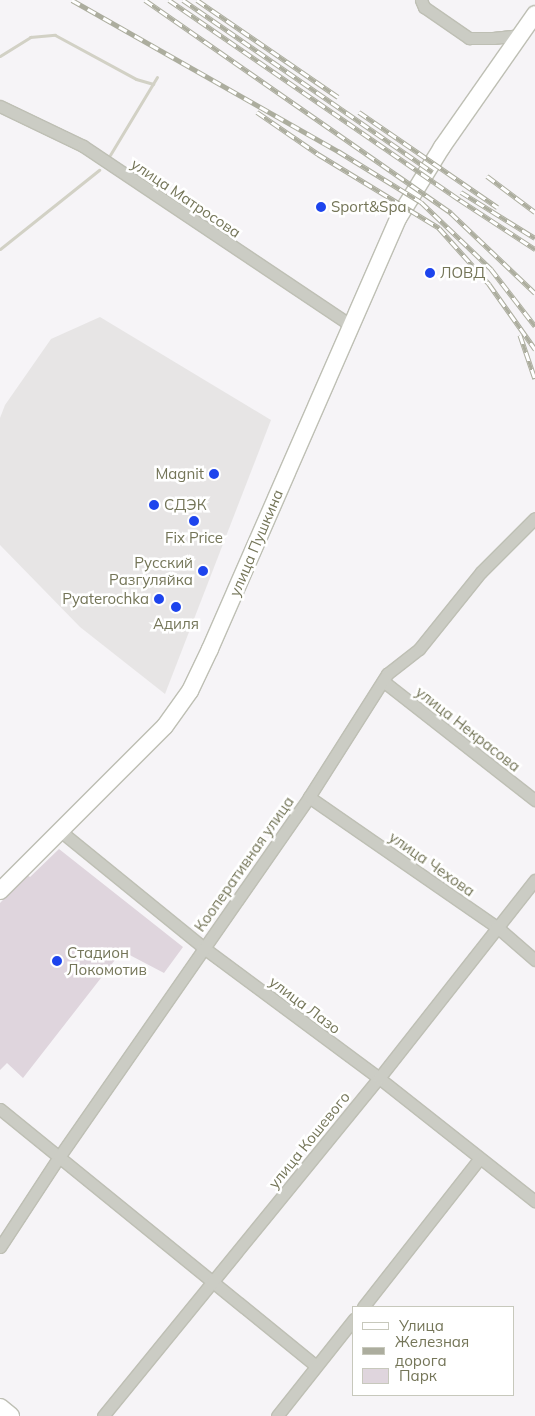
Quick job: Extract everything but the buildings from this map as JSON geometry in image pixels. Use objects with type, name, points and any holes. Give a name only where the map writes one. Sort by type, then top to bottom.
[{"type":"main road","name":"улица Пушкина","points":[[0,891],[165,726],[190,691],[214,642],[350,325],[399,217],[442,148],[535,14]]},
{"type":"main road","points":[[0,1408],[10,1416]]},
{"type":"street","points":[[421,0],[431,12],[469,38],[521,35]]},
{"type":"street","name":"улица Матросова","points":[[0,106],[83,146],[350,325]]},
{"type":"street","name":"Кооперативная улица","points":[[0,1247],[59,1157],[309,798],[387,674],[419,649],[481,572],[535,518]]},
{"type":"street","name":"улица Некрасова","points":[[383,681],[535,800]]},
{"type":"street","name":"улица Чехова","points":[[309,798],[497,928],[535,960]]},
{"type":"street","name":"улица Лазо","points":[[59,830],[204,948],[379,1078],[535,1201]]},
{"type":"street","name":"улица Кошевого","points":[[103,1416],[379,1078],[535,880]]},
{"type":"street","points":[[0,1109],[316,1366]]},
{"type":"street","points":[[364,1306],[480,1158]]},
{"type":"street","points":[[277,1416],[352,1321]]},
{"type":"shaded area","points":[[100,317],[271,420],[165,694],[80,627],[0,545],[0,418],[5,405],[51,339]]},
{"type":"green space","name":"Стадион Локомотив","points":[[59,849],[183,947],[164,973],[122,951],[23,1078],[7,1063],[0,1070],[0,903],[27,875],[30,877]]},
{"type":"waterway","points":[[0,56],[30,37],[55,35],[136,79],[153,84]]},
{"type":"waterway","points":[[110,155],[157,77]]},
{"type":"waterway","points":[[0,249],[99,170]]},
{"type":"railway","points":[[72,0],[338,151],[421,202],[491,269],[535,326]]},
{"type":"railway","points":[[145,0],[451,213],[535,293]]},
{"type":"railway","points":[[169,0],[460,200],[535,249]]},
{"type":"railway","points":[[183,0],[432,172]]},
{"type":"railway","points":[[197,0],[338,97]]},
{"type":"railway","points":[[257,112],[318,154],[439,228],[489,284],[535,349]]},
{"type":"railway","points":[[359,112],[497,207]]},
{"type":"railway","points":[[487,176],[535,212]]},
{"type":"railway","points":[[461,192],[535,238]]},
{"type":"railway","points":[[520,335],[535,379]]},
{"type":"place","name":"Sport&Spa","points":[[321,207]]},
{"type":"place","name":"ЛОВД","points":[[430,273]]},
{"type":"place","name":"Magnit","points":[[214,474]]},
{"type":"place","name":"СДЭК","points":[[154,505]]},
{"type":"place","name":"Fix Price","points":[[194,521]]},
{"type":"place","name":"Русский Разгуляйка","points":[[203,571]]},
{"type":"place","name":"Pyaterochka","points":[[159,599]]},
{"type":"place","name":"Адиля","points":[[176,607]]},
{"type":"place","name":"Стадион Локомотив","points":[[57,961]]}]
